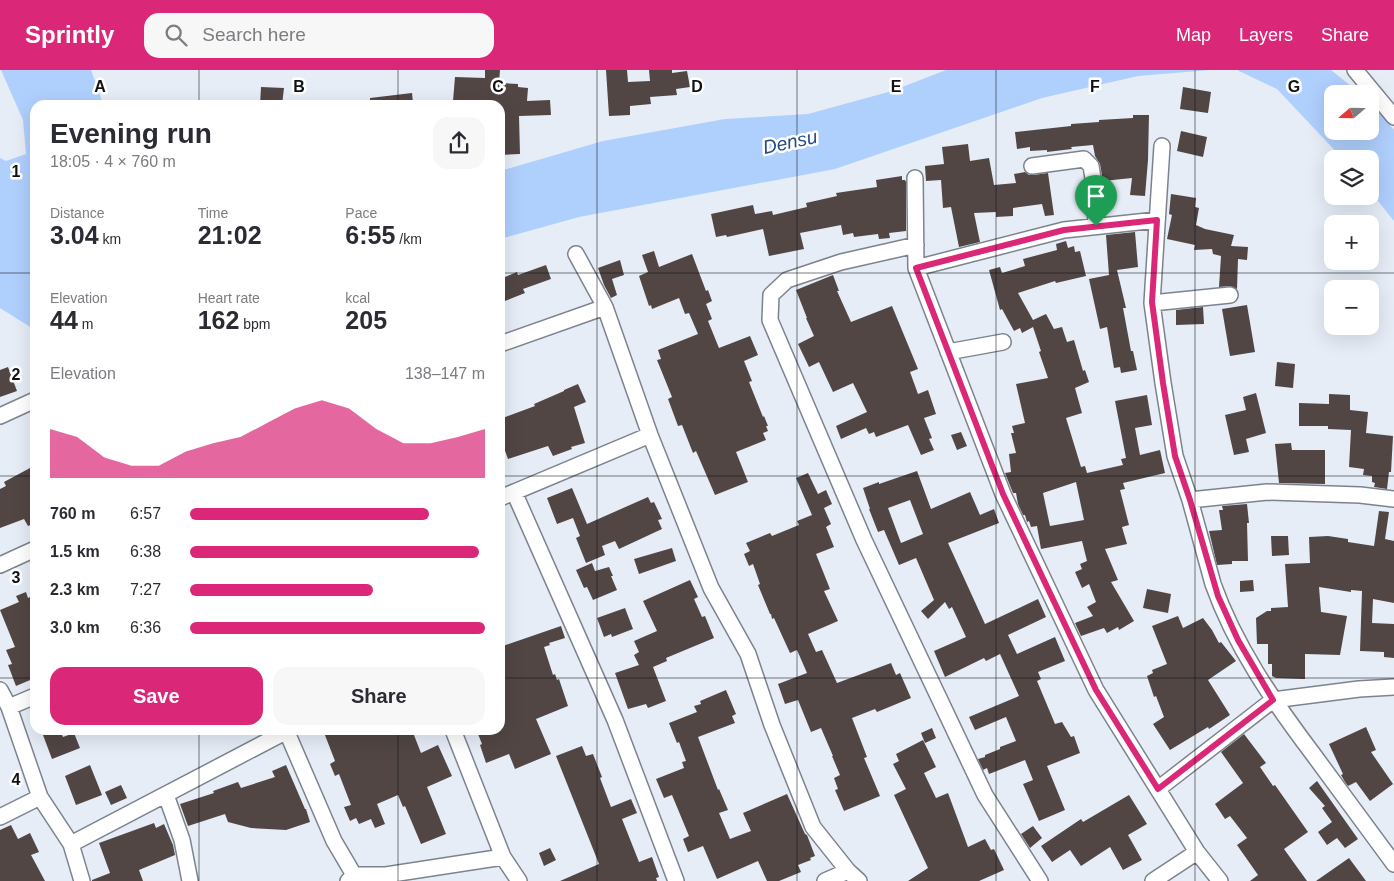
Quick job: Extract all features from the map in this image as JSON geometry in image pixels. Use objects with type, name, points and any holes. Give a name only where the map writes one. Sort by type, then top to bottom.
[{"type":"street","points":[[1355,70],[1394,116]]},
{"type":"street","points":[[1162,146],[1152,302],[1175,456],[1218,596],[1238,640],[1273,700],[1394,864]]},
{"type":"street","points":[[1032,166],[1084,159],[1091,166],[1094,182],[1096,226]]},
{"type":"street","points":[[915,178],[916,268],[1003,494],[1096,690],[1197,852],[1220,881]]},
{"type":"street","points":[[916,268],[1064,230],[1157,220]]},
{"type":"street","points":[[916,245],[841,262],[787,280],[771,295],[770,320],[864,540],[985,795],[1040,881]]},
{"type":"street","points":[[576,254],[605,307],[650,436],[711,588],[748,654],[772,725],[813,827],[853,876],[825,881]]},
{"type":"street","points":[[1152,302],[1230,295]]},
{"type":"street","points":[[505,342],[605,307]]},
{"type":"street","points":[[948,352],[1002,342]]},
{"type":"street","points":[[0,416],[30,402]]},
{"type":"street","points":[[505,496],[650,436]]},
{"type":"street","points":[[514,492],[615,720],[676,881]]},
{"type":"street","points":[[1190,500],[1267,492],[1360,495],[1394,499]]},
{"type":"street","points":[[0,565],[30,551]]},
{"type":"street","points":[[1158,789],[1273,700],[1359,689],[1394,687]]},
{"type":"street","points":[[0,690],[9,707],[40,797],[71,844],[82,881]]},
{"type":"street","points":[[9,707],[30,698]]},
{"type":"street","points":[[71,844],[279,735]]},
{"type":"street","points":[[289,735],[351,878],[386,876],[503,857]]},
{"type":"street","points":[[455,735],[503,857],[519,881]]},
{"type":"street","points":[[166,795],[182,840],[190,881]]},
{"type":"street","points":[[0,817],[40,797]]},
{"type":"street","points":[[1153,881],[1197,852]]},
{"type":"water","points":[[1,70],[91,70],[102,100],[30,100],[30,327],[0,308],[0,158],[6,161],[26,154],[23,120]]},
{"type":"water","name":"Densu","points":[[946,70],[1211,70],[1138,76],[1042,98],[835,169],[579,217],[505,238],[505,170],[603,141],[725,119],[808,114],[892,91]]},
{"type":"water","points":[[1237,70],[1331,70],[1350,85],[1324,85],[1324,139],[1277,89]]},
{"type":"water","points":[[1379,112],[1394,130],[1394,221],[1379,202],[1379,150],[1335,150],[1325,140],[1379,140]]},
{"type":"building","points":[[485,70],[500,70],[499,83],[518,84],[518,87],[528,88],[527,101],[550,100],[551,115],[519,116],[520,154],[505,155],[505,100],[453,100],[455,77],[485,78]]},
{"type":"building","points":[[606,70],[627,70],[628,82],[650,81],[649,70],[672,70],[672,73],[687,71],[690,87],[676,89],[677,95],[650,97],[651,104],[630,106],[630,115],[609,116]]},
{"type":"building","points":[[261,87],[284,88],[283,100],[260,100]]},
{"type":"building","points":[[1183,87],[1211,92],[1208,113],[1180,109]]},
{"type":"building","points":[[412,93],[413,100],[370,100],[370,98]]},
{"type":"building","points":[[1133,115],[1149,115],[1145,196],[1130,195],[1132,178],[1103,181],[1100,164],[1095,156],[1093,145],[1047,152],[1047,150],[1030,151],[1030,147],[1017,149],[1015,132],[1099,122],[1099,120],[1133,118]]},
{"type":"building","points":[[1181,131],[1207,137],[1203,157],[1177,151]]},
{"type":"building","points":[[968,144],[970,161],[989,158],[994,185],[1016,183],[1014,174],[1025,172],[1029,175],[1048,173],[1054,215],[1045,216],[1042,204],[1013,208],[1013,216],[996,217],[996,212],[974,213],[980,242],[959,247],[951,207],[943,208],[941,180],[926,181],[925,166],[944,164],[942,147]]},
{"type":"building","points":[[902,176],[902,180],[906,182],[906,231],[889,233],[890,238],[879,239],[878,234],[854,237],[853,233],[843,235],[841,225],[800,233],[804,249],[769,256],[763,229],[727,237],[726,235],[716,237],[711,214],[753,205],[755,214],[772,211],[773,215],[807,207],[806,203],[837,196],[836,193],[877,187],[876,180]]},
{"type":"building","points":[[1171,194],[1196,198],[1195,207],[1199,208],[1196,225],[1205,229],[1234,235],[1231,246],[1248,247],[1247,260],[1238,259],[1237,289],[1230,286],[1219,287],[1221,256],[1213,254],[1212,249],[1194,250],[1195,245],[1167,239],[1172,215],[1169,214]]},
{"type":"building","points":[[1135,232],[1138,267],[1117,270],[1126,308],[1123,308],[1131,351],[1133,351],[1137,370],[1121,373],[1120,367],[1114,368],[1107,327],[1100,329],[1089,279],[1109,275],[1106,235]]},
{"type":"building","points":[[1066,241],[1068,248],[1074,246],[1075,252],[1080,251],[1086,276],[1056,283],[1055,281],[1018,293],[1033,320],[1046,314],[1054,329],[1062,327],[1067,342],[1074,340],[1083,371],[1085,370],[1089,382],[1075,388],[1082,413],[1066,418],[1081,467],[1085,466],[1087,473],[1123,465],[1121,459],[1126,458],[1115,401],[1147,395],[1152,425],[1135,428],[1140,455],[1160,450],[1165,473],[1123,483],[1125,489],[1120,490],[1129,525],[1122,527],[1127,544],[1105,549],[1118,580],[1111,582],[1134,621],[1119,630],[1118,627],[1107,633],[1104,628],[1081,636],[1075,623],[1093,616],[1087,607],[1096,602],[1089,584],[1082,588],[1075,572],[1082,569],[1080,564],[1087,561],[1082,541],[1041,549],[1037,526],[1031,527],[1029,521],[1027,522],[1018,504],[1016,493],[1013,493],[1005,473],[1011,472],[1009,454],[1016,453],[1011,433],[1014,433],[1012,426],[1025,423],[1016,384],[1048,378],[1033,327],[1022,333],[1020,328],[1014,331],[1002,309],[1000,310],[989,270],[1000,267],[1002,273],[1025,266],[1023,259],[1057,250],[1056,244]],"holes":[[[1076,482],[1084,520],[1050,526],[1043,493]]]},
{"type":"building","points":[[654,251],[659,267],[692,254],[706,291],[708,290],[712,301],[706,304],[712,319],[708,321],[719,348],[750,336],[758,355],[744,361],[752,381],[749,382],[768,426],[766,426],[768,431],[763,433],[766,440],[736,452],[748,482],[715,495],[696,451],[693,453],[682,425],[678,426],[668,399],[672,397],[657,360],[661,359],[658,350],[698,334],[689,313],[685,314],[679,298],[652,309],[651,305],[649,306],[639,276],[648,272],[642,255]]},
{"type":"building","points":[[620,260],[624,275],[612,279],[617,295],[611,298],[598,268]]},
{"type":"building","points":[[546,265],[551,279],[523,289],[525,293],[505,301],[505,277],[517,272],[518,275]]},
{"type":"building","points":[[833,275],[839,291],[837,291],[851,322],[892,306],[918,369],[910,372],[918,394],[928,390],[936,414],[924,418],[932,438],[929,439],[934,450],[921,455],[908,425],[876,437],[874,432],[869,434],[866,428],[841,439],[836,426],[867,412],[853,383],[833,392],[819,362],[809,367],[798,344],[814,336],[796,290]]},
{"type":"building","points":[[1247,305],[1255,352],[1230,356],[1222,309]]},
{"type":"building","points":[[1203,307],[1204,324],[1176,325],[1176,310]]},
{"type":"building","points":[[1277,362],[1295,364],[1293,388],[1275,386]]},
{"type":"building","points":[[8,367],[17,391],[0,397],[0,370]]},
{"type":"building","points":[[578,384],[586,402],[574,407],[585,443],[571,447],[572,449],[553,456],[548,446],[508,459],[505,451],[505,417],[535,406],[534,404]]},
{"type":"building","points":[[1256,393],[1266,433],[1246,439],[1249,452],[1234,455],[1225,415],[1246,410],[1243,397]]},
{"type":"building","points":[[1329,394],[1350,395],[1350,410],[1368,412],[1366,433],[1393,436],[1391,472],[1389,472],[1387,489],[1374,487],[1375,483],[1372,482],[1372,476],[1363,475],[1364,469],[1349,467],[1351,430],[1328,429],[1328,426],[1299,426],[1299,403],[1329,404]]},
{"type":"building","points":[[961,432],[967,446],[957,450],[951,435]]},
{"type":"building","points":[[1291,443],[1292,450],[1325,450],[1325,484],[1279,483],[1275,444]]},
{"type":"building","points":[[30,468],[30,525],[28,526],[24,519],[0,528],[0,489],[6,486],[4,482]]},
{"type":"building","points":[[917,471],[931,509],[970,492],[980,515],[994,509],[999,523],[948,543],[985,624],[1038,599],[1046,617],[1008,635],[1017,654],[1055,637],[1065,661],[1038,672],[1041,679],[1037,681],[1055,724],[1062,722],[1071,737],[1074,736],[1080,753],[1047,766],[1065,810],[1039,821],[1023,784],[1033,780],[1025,760],[989,774],[987,768],[983,770],[978,759],[1016,741],[1006,717],[975,730],[969,717],[1019,696],[1000,654],[986,661],[984,658],[945,677],[934,651],[966,637],[952,607],[949,609],[945,602],[928,619],[921,611],[934,600],[916,558],[899,565],[884,530],[878,532],[869,509],[863,488],[879,482],[879,484]],"holes":[[[910,500],[923,534],[901,543],[888,508]]]},
{"type":"building","points":[[808,473],[818,494],[826,490],[832,504],[824,508],[831,524],[826,527],[834,547],[816,554],[830,589],[824,591],[838,621],[808,634],[816,652],[822,650],[837,683],[891,663],[896,675],[900,673],[911,698],[877,712],[875,709],[852,718],[867,757],[864,758],[880,796],[844,811],[835,790],[838,789],[834,778],[840,775],[821,728],[811,732],[798,700],[785,704],[778,684],[807,673],[797,650],[790,653],[774,618],[772,619],[758,585],[760,584],[753,564],[749,566],[744,554],[750,551],[746,543],[770,533],[772,536],[799,525],[797,521],[812,515],[796,478]]},
{"type":"building","points":[[572,488],[587,524],[648,497],[651,503],[654,502],[662,519],[658,520],[662,529],[619,549],[615,541],[602,546],[605,555],[586,563],[576,538],[580,536],[573,518],[557,524],[547,498]]},
{"type":"building","points":[[1247,504],[1249,523],[1247,523],[1248,561],[1232,561],[1232,564],[1217,565],[1209,531],[1222,530],[1219,510],[1223,510],[1222,506]]},
{"type":"building","points":[[1379,511],[1389,512],[1385,539],[1394,541],[1394,603],[1373,599],[1372,623],[1394,624],[1394,658],[1384,657],[1384,652],[1360,651],[1362,591],[1351,590],[1351,592],[1319,587],[1321,612],[1347,616],[1340,655],[1305,654],[1305,679],[1276,678],[1272,676],[1272,664],[1268,664],[1268,644],[1257,644],[1256,618],[1267,611],[1271,611],[1271,608],[1288,607],[1285,564],[1310,563],[1309,537],[1328,536],[1348,539],[1348,542],[1374,546]]},
{"type":"building","points":[[1271,536],[1288,536],[1289,555],[1272,556]]},
{"type":"building","points":[[672,548],[676,561],[639,574],[634,559]]},
{"type":"building","points":[[592,563],[595,571],[609,567],[617,590],[593,600],[587,587],[584,588],[576,570]]},
{"type":"building","points":[[690,580],[698,597],[694,599],[702,617],[705,616],[714,638],[666,658],[667,661],[653,667],[666,701],[648,708],[646,704],[628,709],[615,673],[639,665],[634,655],[639,652],[634,641],[657,631],[643,601]]},
{"type":"building","points":[[1253,580],[1254,591],[1240,592],[1240,581]]},
{"type":"building","points":[[1147,589],[1171,594],[1168,613],[1143,608]]},
{"type":"building","points":[[26,592],[28,598],[30,597],[30,680],[16,686],[8,665],[12,664],[6,650],[15,647],[0,610],[19,602],[16,596]]},
{"type":"building","points":[[625,608],[633,629],[612,637],[611,634],[604,637],[597,618]]},
{"type":"building","points":[[1178,616],[1183,628],[1203,618],[1219,643],[1221,642],[1236,661],[1208,680],[1230,715],[1209,729],[1208,727],[1170,750],[1153,724],[1164,717],[1156,696],[1154,697],[1147,676],[1153,673],[1152,670],[1167,664],[1152,626]]},
{"type":"building","points":[[561,626],[565,638],[549,643],[550,645],[544,647],[553,675],[555,674],[557,680],[559,679],[568,706],[536,719],[551,754],[515,769],[509,754],[486,763],[478,735],[505,735],[505,645]]},
{"type":"building","points":[[726,690],[736,714],[732,716],[735,723],[698,737],[718,790],[728,810],[719,813],[730,839],[751,831],[743,813],[787,794],[815,856],[810,858],[811,860],[798,865],[801,872],[779,881],[767,881],[758,861],[717,879],[703,846],[688,852],[683,839],[689,836],[672,795],[664,798],[656,779],[684,768],[682,762],[686,761],[669,723],[697,712],[694,706],[701,704],[700,701]]},
{"type":"building","points":[[1366,727],[1376,750],[1371,752],[1393,784],[1370,801],[1356,782],[1348,786],[1345,782],[1329,744]]},
{"type":"building","points":[[932,728],[936,738],[925,743],[921,733]]},
{"type":"building","points":[[1244,734],[1266,763],[1260,767],[1308,832],[1284,849],[1307,881],[1250,881],[1258,875],[1237,845],[1247,838],[1230,816],[1225,819],[1215,804],[1243,783],[1221,752]]},
{"type":"building","points":[[43,735],[62,735],[63,737],[75,735],[80,748],[52,759]]},
{"type":"building","points":[[325,735],[414,735],[421,753],[438,745],[452,776],[427,787],[446,834],[421,844],[405,806],[403,807],[398,795],[377,804],[385,824],[375,828],[371,819],[359,824],[356,818],[350,821],[344,807],[351,805],[339,774],[335,776],[330,764],[335,761]]},
{"type":"building","points":[[923,740],[936,767],[924,773],[936,798],[948,793],[968,847],[985,839],[991,850],[994,849],[1004,870],[979,881],[908,881],[928,868],[894,795],[906,789],[893,764],[899,761],[896,754]]},
{"type":"building","points":[[582,746],[586,756],[593,754],[611,807],[631,799],[637,813],[622,819],[639,862],[652,857],[659,877],[656,878],[657,881],[560,881],[599,864],[556,756]]},
{"type":"building","points":[[90,765],[102,795],[76,805],[65,776]]},
{"type":"building","points":[[286,765],[310,822],[286,830],[251,828],[228,822],[225,814],[188,826],[180,804],[214,793],[213,791],[238,782],[241,788],[275,777],[272,771]]},
{"type":"building","points":[[1317,781],[1358,839],[1345,848],[1337,838],[1327,845],[1318,832],[1332,822],[1322,808],[1325,806],[1309,788]]},
{"type":"building","points":[[121,785],[127,798],[111,805],[105,792]]},
{"type":"building","points":[[1129,795],[1147,824],[1128,835],[1142,860],[1123,870],[1110,847],[1081,866],[1070,850],[1052,862],[1041,846],[1081,819],[1083,822]]},
{"type":"building","points":[[154,823],[156,828],[164,824],[175,855],[139,870],[143,881],[92,881],[110,873],[99,843]]},
{"type":"building","points":[[11,825],[18,839],[30,833],[39,852],[31,855],[45,881],[0,881],[0,830]]},
{"type":"building","points":[[1033,826],[1042,838],[1030,848],[1021,834]]},
{"type":"building","points":[[550,848],[556,860],[544,866],[539,853]]},
{"type":"building","points":[[1349,858],[1366,881],[1316,881]]},
{"type":"route","points":[[1157,220],[1152,302],[1175,456],[1190,500],[1213,584],[1238,640],[1273,700],[1158,789],[1096,690],[1003,494],[916,268],[1064,230],[1096,226],[1157,220]]}]
